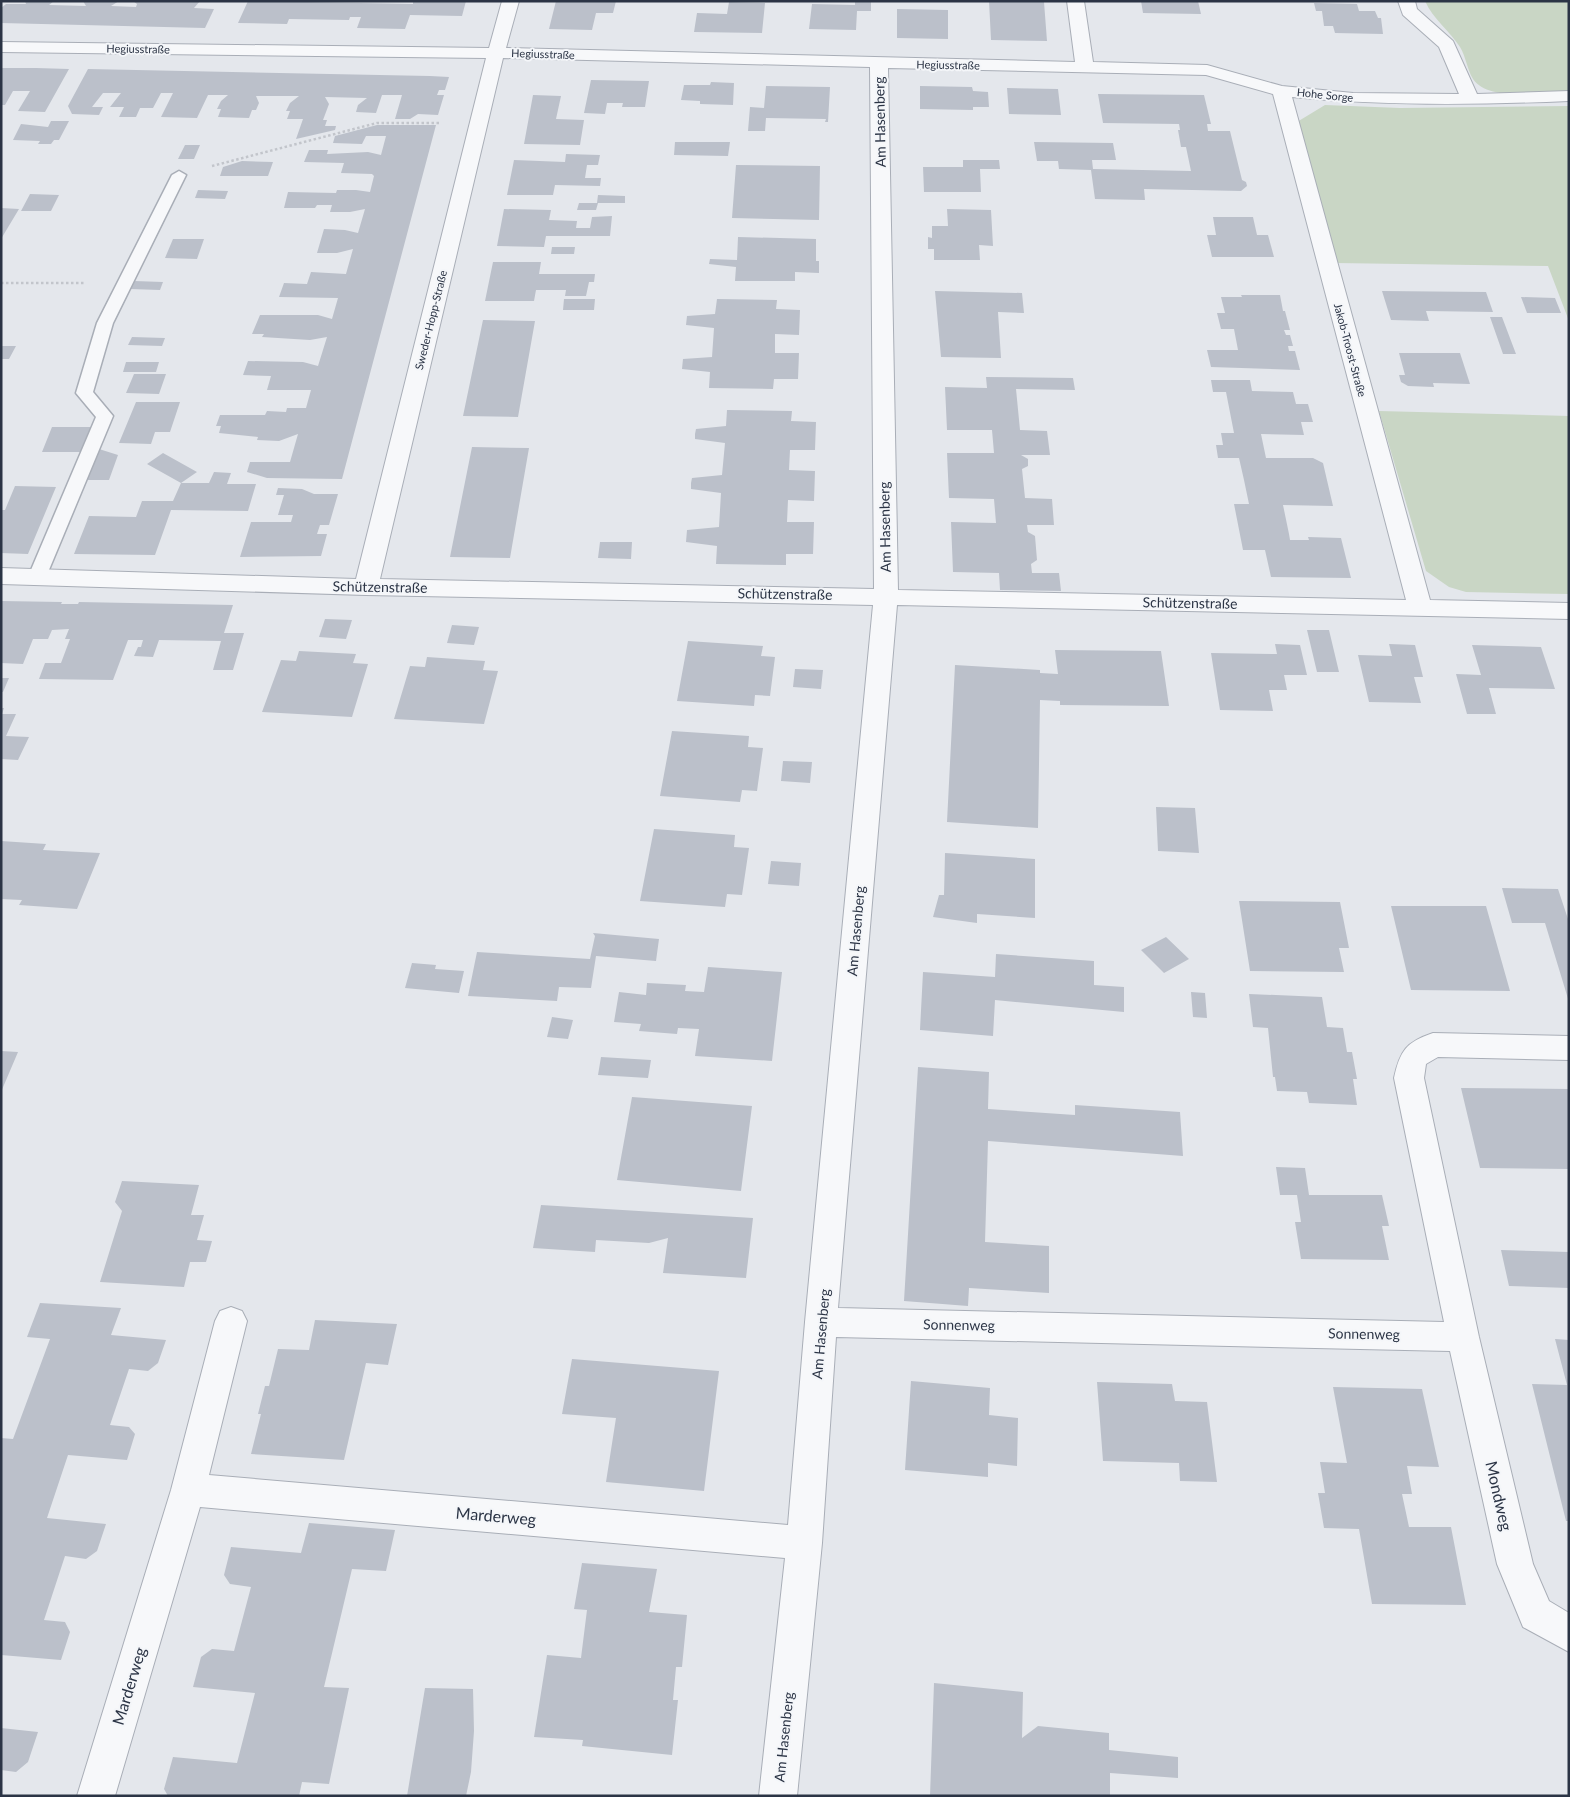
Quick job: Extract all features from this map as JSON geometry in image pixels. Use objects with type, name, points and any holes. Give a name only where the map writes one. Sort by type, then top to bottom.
[{"type":"street","name":"Sweder-Hopp-Straße","points":[[366,587],[496,53],[511,1]]},
{"type":"street","points":[[1075,1],[1085,67]]},
{"type":"street","points":[[1406,1],[1409,11],[1447,46],[1470,100]]},
{"type":"street","name":"Hegiusstraße","points":[[1,47],[496,53],[879,64],[1085,67]]},
{"type":"street","name":"Am Hasenberg","points":[[778,1796],[804,1543],[821,1322],[886,596],[879,64]]},
{"type":"street","name":"Hohe Sorge","points":[[1085,67],[1207,70],[1281,91],[1353,98],[1470,100],[1569,96]]},
{"type":"street","name":"Jakob-Troost-Straße","points":[[1281,91],[1420,609]]},
{"type":"street","name":"Schützenstraße","points":[[1,576],[366,587],[1569,611]]},
{"type":"street","points":[[1463,1337],[1409,1078],[1413,1058],[1433,1045],[1569,1048]]},
{"type":"street","name":"Marderweg","points":[[96,1796],[188,1490],[231,1321]]},
{"type":"street","name":"Sonnenweg","points":[[821,1322],[1463,1337]]},
{"type":"street","name":"Mondweg","points":[[1463,1337],[1515,1564],[1536,1614],[1569,1634]]},
{"type":"street","name":"Marderweg","points":[[188,1490],[804,1543]]},
{"type":"lane","points":[[37,577],[105,416],[84,393],[105,323],[179,175]]},
{"type":"path","points":[[179,175],[377,123],[479,123]]},
{"type":"path","points":[[1,283],[125,284]]},
{"type":"green space","points":[[1425,1],[1569,1],[1569,92],[1518,95],[1491,91],[1480,86],[1473,79],[1460,47],[1432,13]]},
{"type":"green space","points":[[1325,105],[1400,108],[1569,106],[1569,321],[1548,266],[1335,263],[1297,122]]},
{"type":"green space","points":[[1379,411],[1569,416],[1569,594],[1466,592],[1449,587],[1426,571]]},
{"type":"building","points":[[25,1],[54,1],[49,5],[86,6],[83,1],[119,1],[111,6],[136,7],[137,4],[133,1],[200,1],[194,8],[214,9],[205,28],[1,23],[1,8],[6,4],[26,4]]},
{"type":"building","points":[[248,1],[413,4],[413,1],[466,1],[462,16],[410,15],[405,29],[357,28],[361,17],[350,17],[349,20],[289,19],[287,24],[238,23]]},
{"type":"building","points":[[556,1],[616,1],[613,13],[596,13],[592,30],[549,29]]},
{"type":"building","points":[[855,1],[871,1],[871,11],[857,11],[856,30],[809,29],[812,4],[855,5]]},
{"type":"building","points":[[989,1],[1044,2],[1047,41],[991,40]]},
{"type":"building","points":[[1141,1],[1198,1],[1201,14],[1143,13]]},
{"type":"building","points":[[729,2],[765,3],[762,33],[694,32],[697,13],[727,14]]},
{"type":"building","points":[[1314,3],[1357,4],[1359,11],[1375,11],[1378,18],[1381,18],[1383,34],[1335,33],[1333,26],[1324,26],[1322,11],[1316,11]]},
{"type":"building","points":[[897,9],[948,10],[948,39],[897,38]]},
{"type":"building","points":[[1,68],[69,69],[45,112],[18,111],[30,91],[13,91],[5,105],[1,105]]},
{"type":"building","points":[[88,69],[449,77],[445,90],[439,90],[437,95],[444,95],[438,115],[418,114],[410,119],[395,119],[402,95],[382,95],[376,113],[356,112],[358,105],[367,98],[325,97],[329,104],[323,120],[327,120],[325,126],[336,126],[335,130],[296,139],[303,119],[287,119],[290,111],[286,111],[290,103],[299,96],[256,96],[259,103],[256,110],[252,110],[249,118],[218,117],[221,109],[217,109],[221,101],[228,95],[208,95],[197,118],[161,117],[173,93],[161,93],[153,108],[140,108],[136,117],[119,117],[124,107],[110,107],[121,93],[103,93],[92,107],[103,107],[99,115],[72,114],[68,106]]},
{"type":"building","points":[[591,80],[649,81],[645,107],[622,107],[623,103],[607,103],[605,114],[584,113]]},
{"type":"building","points":[[711,82],[734,83],[733,105],[700,104],[700,101],[681,100],[684,85],[710,85]]},
{"type":"building","points":[[766,86],[830,87],[828,122],[825,122],[826,119],[766,118],[765,131],[748,131],[750,107],[764,108]]},
{"type":"building","points":[[920,86],[972,87],[973,91],[988,92],[989,107],[973,107],[973,110],[920,109]]},
{"type":"building","points":[[1007,88],[1058,89],[1061,115],[1009,114]]},
{"type":"building","points":[[1098,94],[1204,95],[1211,124],[1207,124],[1208,131],[1230,131],[1242,180],[1246,182],[1247,186],[1241,191],[1144,189],[1145,200],[1095,199],[1091,170],[1059,169],[1058,161],[1037,161],[1034,142],[1113,143],[1116,160],[1092,160],[1093,169],[1191,171],[1186,147],[1181,147],[1178,130],[1180,130],[1179,124],[1103,123]]},
{"type":"building","points":[[533,95],[561,96],[556,119],[584,120],[580,145],[524,144]]},
{"type":"building","points":[[51,121],[69,121],[59,140],[54,140],[51,144],[38,144],[40,141],[13,140],[21,124],[48,127]]},
{"type":"building","points":[[377,125],[436,125],[342,479],[267,478],[247,472],[250,462],[290,462],[298,434],[279,441],[257,440],[258,437],[219,433],[221,426],[216,426],[220,415],[265,415],[267,411],[286,412],[287,408],[306,408],[311,390],[267,390],[271,376],[243,375],[248,361],[303,362],[318,366],[327,337],[310,340],[262,337],[264,334],[252,334],[260,315],[318,315],[332,319],[338,298],[279,297],[284,283],[307,284],[311,272],[346,274],[353,249],[337,253],[317,253],[324,229],[358,233],[365,209],[350,212],[330,212],[332,205],[317,205],[315,208],[284,208],[288,192],[336,193],[337,190],[356,190],[370,192],[374,176],[372,174],[341,173],[344,163],[304,162],[309,150],[328,150],[327,154],[368,152],[381,155],[386,136],[366,136],[362,144],[333,143],[335,136]]},
{"type":"building","points":[[675,142],[730,142],[728,156],[674,155]]},
{"type":"building","points":[[185,145],[200,145],[194,159],[178,159]]},
{"type":"building","points":[[566,154],[600,155],[598,165],[587,165],[585,178],[601,178],[600,186],[555,185],[553,195],[507,195],[514,160],[565,162]]},
{"type":"building","points":[[963,160],[999,160],[1000,169],[980,169],[981,192],[924,192],[923,167],[963,167]]},
{"type":"building","points":[[242,161],[273,162],[268,176],[220,176],[223,167]]},
{"type":"building","points":[[736,165],[820,166],[819,220],[732,218]]},
{"type":"building","points":[[198,190],[228,191],[225,199],[195,198]]},
{"type":"building","points":[[30,194],[59,195],[51,211],[21,211]]},
{"type":"building","points":[[598,195],[625,196],[625,203],[597,203]]},
{"type":"building","points":[[579,203],[598,203],[596,210],[577,210]]},
{"type":"building","points":[[1,208],[19,209],[1,239]]},
{"type":"building","points":[[504,209],[551,210],[549,220],[577,221],[576,228],[590,228],[592,217],[612,216],[610,236],[546,236],[544,247],[497,246]]},
{"type":"building","points":[[947,209],[991,210],[993,246],[979,245],[980,260],[934,260],[934,249],[928,249],[928,237],[932,238],[932,226],[948,226]]},
{"type":"building","points":[[1213,217],[1253,217],[1257,235],[1268,235],[1274,257],[1212,257],[1207,235],[1216,235]]},
{"type":"building","points":[[738,237],[816,239],[816,261],[819,261],[819,273],[795,272],[795,281],[735,281],[736,267],[709,264],[710,259],[737,260]]},
{"type":"building","points":[[173,239],[204,239],[197,259],[165,258]]},
{"type":"building","points":[[552,247],[575,247],[574,254],[551,254]]},
{"type":"building","points":[[493,262],[541,262],[539,274],[595,274],[594,282],[589,282],[586,296],[565,296],[566,290],[536,290],[534,301],[485,301]]},
{"type":"building","points":[[134,281],[163,282],[160,290],[130,289]]},
{"type":"building","points":[[935,291],[1022,293],[1024,313],[998,312],[1001,358],[941,357]]},
{"type":"building","points":[[1382,291],[1486,292],[1493,312],[1426,311],[1429,321],[1391,320]]},
{"type":"building","points":[[1241,295],[1280,295],[1283,311],[1285,311],[1290,330],[1284,330],[1286,335],[1290,335],[1293,346],[1288,346],[1289,351],[1295,351],[1300,370],[1211,367],[1207,350],[1238,350],[1234,329],[1221,329],[1217,313],[1225,313],[1221,297],[1242,297]]},
{"type":"building","points":[[1521,297],[1555,298],[1561,313],[1527,313]]},
{"type":"building","points":[[564,299],[595,299],[594,310],[563,310]]},
{"type":"building","points":[[717,299],[777,300],[776,309],[800,310],[799,335],[775,334],[775,353],[799,353],[798,379],[774,379],[773,389],[709,388],[710,372],[682,369],[683,359],[712,357],[714,328],[686,325],[687,316],[715,314]]},
{"type":"building","points":[[1490,317],[1502,317],[1516,354],[1503,354]]},
{"type":"building","points":[[483,320],[535,321],[518,417],[463,416]]},
{"type":"building","points":[[132,337],[165,338],[162,346],[128,345]]},
{"type":"building","points":[[1,346],[16,346],[9,359],[1,359]]},
{"type":"building","points":[[1399,353],[1460,353],[1470,384],[1433,383],[1434,387],[1408,386],[1401,382],[1399,375],[1405,375]]},
{"type":"building","points":[[126,362],[159,362],[156,372],[123,372]]},
{"type":"building","points":[[134,374],[166,374],[159,394],[126,393]]},
{"type":"building","points":[[986,377],[1073,378],[1075,390],[1016,389],[1020,430],[1047,431],[1050,455],[1021,455],[1028,459],[1028,466],[1022,469],[1025,498],[1052,499],[1054,525],[1027,525],[1028,532],[1035,536],[1037,560],[1031,564],[1032,573],[1059,573],[1061,591],[1000,590],[999,573],[953,572],[951,522],[996,523],[994,499],[949,498],[947,453],[994,453],[992,430],[947,430],[945,387],[987,388]]},
{"type":"building","points":[[1211,380],[1250,380],[1252,391],[1293,392],[1296,404],[1308,404],[1313,422],[1301,422],[1304,435],[1261,434],[1266,458],[1313,458],[1323,463],[1333,506],[1283,505],[1290,540],[1309,540],[1308,537],[1341,538],[1351,578],[1271,577],[1265,550],[1243,550],[1234,504],[1249,504],[1239,458],[1218,458],[1216,445],[1223,445],[1221,433],[1234,433],[1226,392],[1213,392]]},
{"type":"building","points":[[136,402],[180,402],[170,432],[155,432],[151,444],[119,443]]},
{"type":"building","points":[[727,410],[792,411],[791,421],[816,422],[815,450],[790,450],[789,470],[815,471],[814,501],[788,500],[787,522],[814,522],[813,554],[786,554],[786,565],[716,564],[717,546],[686,542],[687,530],[719,527],[721,493],[691,489],[691,483],[692,478],[722,475],[725,443],[695,439],[695,434],[696,429],[726,426]]},
{"type":"building","points":[[52,427],[91,427],[82,452],[42,452]]},
{"type":"building","points":[[472,447],[529,448],[510,558],[450,557]]},
{"type":"building","points":[[99,449],[118,455],[109,480],[87,480]]},
{"type":"building","points":[[163,453],[197,472],[181,483],[147,464]]},
{"type":"building","points":[[214,472],[231,473],[227,484],[256,484],[248,511],[171,510],[155,555],[74,554],[89,516],[136,517],[142,501],[173,501],[181,483],[209,483]]},
{"type":"building","points":[[15,486],[56,487],[28,554],[1,553],[1,510],[5,510]]},
{"type":"building","points":[[278,488],[302,489],[314,494],[338,494],[329,525],[320,525],[317,534],[327,534],[321,556],[240,557],[251,522],[291,522],[293,515],[278,515],[284,495],[276,495]]},
{"type":"building","points":[[600,542],[632,542],[631,559],[598,558]]},
{"type":"building","points":[[1,601],[62,602],[61,604],[78,604],[79,602],[233,605],[224,633],[244,633],[233,670],[213,670],[221,641],[159,640],[153,657],[134,656],[138,647],[141,647],[143,640],[128,640],[113,680],[39,679],[45,663],[61,663],[70,639],[65,639],[69,629],[52,630],[48,639],[33,639],[23,664],[1,663]]},
{"type":"building","points":[[325,619],[352,620],[346,639],[319,637]]},
{"type":"building","points":[[452,625],[479,627],[474,645],[447,643]]},
{"type":"building","points":[[1307,630],[1329,630],[1339,672],[1317,672]]},
{"type":"building","points":[[688,641],[763,646],[761,656],[775,657],[770,696],[755,695],[754,706],[677,701]]},
{"type":"building","points":[[1275,644],[1300,645],[1307,675],[1284,675],[1287,690],[1269,690],[1273,711],[1220,710],[1211,653],[1277,654]]},
{"type":"building","points":[[1389,644],[1415,645],[1423,677],[1414,677],[1421,703],[1369,702],[1358,655],[1392,656]]},
{"type":"building","points":[[1472,645],[1541,647],[1555,689],[1489,688],[1496,714],[1467,714],[1456,674],[1481,675]]},
{"type":"building","points":[[1055,650],[1161,651],[1169,706],[1060,705],[1060,701],[1040,700],[1038,828],[947,822],[955,665],[1040,670],[1040,673],[1058,674]]},
{"type":"building","points":[[299,651],[356,654],[353,663],[368,664],[352,717],[262,712],[281,660],[296,661]]},
{"type":"building","points":[[427,657],[485,661],[483,670],[498,671],[484,724],[394,719],[410,666],[425,667]]},
{"type":"building","points":[[795,669],[823,670],[821,689],[793,687]]},
{"type":"building","points":[[1,678],[9,678],[3,692],[1,692]]},
{"type":"building","points":[[1,708],[4,708],[2,714],[16,714],[6,736],[29,737],[18,760],[1,759]]},
{"type":"building","points":[[672,731],[749,736],[748,747],[763,748],[757,791],[742,790],[740,802],[660,796]]},
{"type":"building","points":[[783,761],[812,762],[810,783],[781,781]]},
{"type":"building","points":[[1156,807],[1195,808],[1199,853],[1158,851]]},
{"type":"building","points":[[654,829],[735,835],[734,847],[749,848],[742,895],[727,894],[725,907],[640,901]]},
{"type":"building","points":[[1,841],[46,844],[43,850],[100,853],[77,909],[19,905],[22,900],[1,899]]},
{"type":"building","points":[[945,853],[1035,859],[1035,918],[977,914],[977,923],[933,917],[939,895],[944,895]]},
{"type":"building","points":[[771,861],[801,863],[799,886],[768,884]]},
{"type":"building","points":[[1502,888],[1558,889],[1569,922],[1569,1002],[1545,923],[1512,923]]},
{"type":"building","points":[[1239,901],[1340,902],[1349,948],[1339,948],[1344,972],[1250,971]]},
{"type":"building","points":[[1391,906],[1486,906],[1510,991],[1411,990]]},
{"type":"building","points":[[593,933],[659,939],[656,961],[596,956],[591,988],[559,987],[557,1001],[468,996],[477,952],[590,959],[595,936]]},
{"type":"building","points":[[1166,937],[1189,959],[1164,973],[1141,950]]},
{"type":"building","points":[[996,954],[1094,961],[1094,985],[1124,987],[1124,1012],[995,1000],[993,1036],[920,1030],[923,972],[995,977]]},
{"type":"building","points":[[412,963],[436,965],[435,969],[464,971],[459,993],[405,988]]},
{"type":"building","points":[[708,967],[782,972],[772,1061],[695,1056],[699,1029],[678,1028],[677,1034],[639,1031],[641,1024],[614,1022],[619,992],[646,995],[647,983],[686,985],[685,991],[704,992]]},
{"type":"building","points":[[1191,992],[1205,993],[1207,1018],[1193,1017]]},
{"type":"building","points":[[1249,994],[1322,997],[1327,1027],[1343,1028],[1347,1052],[1352,1052],[1357,1079],[1353,1079],[1357,1105],[1309,1103],[1307,1092],[1277,1091],[1275,1077],[1273,1077],[1268,1028],[1253,1027]]},
{"type":"building","points":[[552,1017],[573,1020],[568,1039],[547,1037]]},
{"type":"building","points":[[1,1051],[18,1052],[1,1092]]},
{"type":"building","points":[[601,1057],[651,1060],[648,1078],[598,1075]]},
{"type":"building","points":[[918,1067],[989,1072],[988,1109],[1075,1115],[1075,1105],[1180,1112],[1183,1156],[988,1141],[985,1242],[1049,1246],[1049,1293],[969,1288],[968,1306],[904,1301]]},
{"type":"building","points":[[1461,1088],[1569,1089],[1569,1169],[1480,1168]]},
{"type":"building","points":[[632,1097],[752,1106],[741,1191],[617,1180]]},
{"type":"building","points":[[1276,1167],[1305,1168],[1309,1195],[1382,1195],[1389,1226],[1382,1226],[1389,1260],[1301,1259],[1295,1222],[1301,1222],[1297,1195],[1280,1195]]},
{"type":"building","points":[[122,1181],[199,1185],[191,1215],[204,1215],[197,1240],[212,1241],[206,1262],[190,1262],[184,1287],[100,1282],[122,1211],[115,1202]]},
{"type":"building","points":[[541,1205],[753,1218],[746,1278],[663,1273],[668,1238],[649,1243],[596,1240],[595,1252],[533,1248]]},
{"type":"building","points":[[1501,1250],[1569,1252],[1569,1288],[1509,1286]]},
{"type":"building","points":[[40,1303],[121,1308],[111,1335],[166,1340],[158,1363],[148,1371],[129,1369],[110,1425],[129,1427],[135,1434],[127,1460],[68,1455],[47,1518],[106,1524],[97,1551],[86,1559],[65,1556],[44,1620],[65,1622],[70,1632],[61,1660],[1,1655],[1,1438],[13,1439],[50,1339],[27,1337]]},
{"type":"building","points":[[315,1320],[397,1324],[388,1365],[366,1363],[344,1460],[251,1454],[261,1414],[258,1414],[265,1386],[269,1386],[278,1349],[309,1350]]},
{"type":"building","points":[[1555,1339],[1569,1340],[1569,1521],[1566,1521],[1532,1384],[1567,1385]]},
{"type":"building","points":[[572,1359],[719,1371],[704,1491],[606,1482],[616,1418],[562,1414]]},
{"type":"building","points":[[911,1381],[990,1388],[989,1415],[1018,1418],[1017,1466],[988,1463],[988,1477],[905,1470]]},
{"type":"building","points":[[1097,1382],[1172,1384],[1175,1401],[1207,1402],[1217,1482],[1180,1481],[1179,1463],[1103,1461]]},
{"type":"building","points":[[1333,1387],[1422,1389],[1439,1467],[1407,1466],[1412,1494],[1402,1494],[1409,1527],[1451,1527],[1466,1605],[1372,1604],[1359,1529],[1324,1528],[1318,1493],[1325,1493],[1320,1462],[1347,1463]]},
{"type":"building","points":[[309,1523],[395,1530],[386,1571],[352,1569],[324,1687],[349,1688],[329,1784],[302,1782],[299,1796],[168,1796],[164,1789],[173,1757],[237,1763],[255,1693],[193,1687],[201,1657],[212,1649],[234,1651],[251,1587],[230,1584],[224,1575],[231,1547],[301,1553]]},
{"type":"building","points":[[582,1563],[657,1569],[649,1612],[687,1615],[682,1667],[676,1667],[673,1700],[678,1700],[672,1755],[582,1746],[583,1740],[534,1737],[547,1655],[581,1658],[587,1610],[574,1609]]},
{"type":"building","points":[[934,1683],[1023,1692],[1022,1738],[1038,1726],[1109,1733],[1109,1750],[1178,1757],[1178,1778],[1110,1773],[1110,1796],[930,1796]]},
{"type":"building","points":[[425,1688],[473,1689],[474,1731],[471,1772],[466,1796],[407,1796]]},
{"type":"building","points":[[1,1728],[38,1732],[28,1762],[16,1772],[1,1770]]}]
